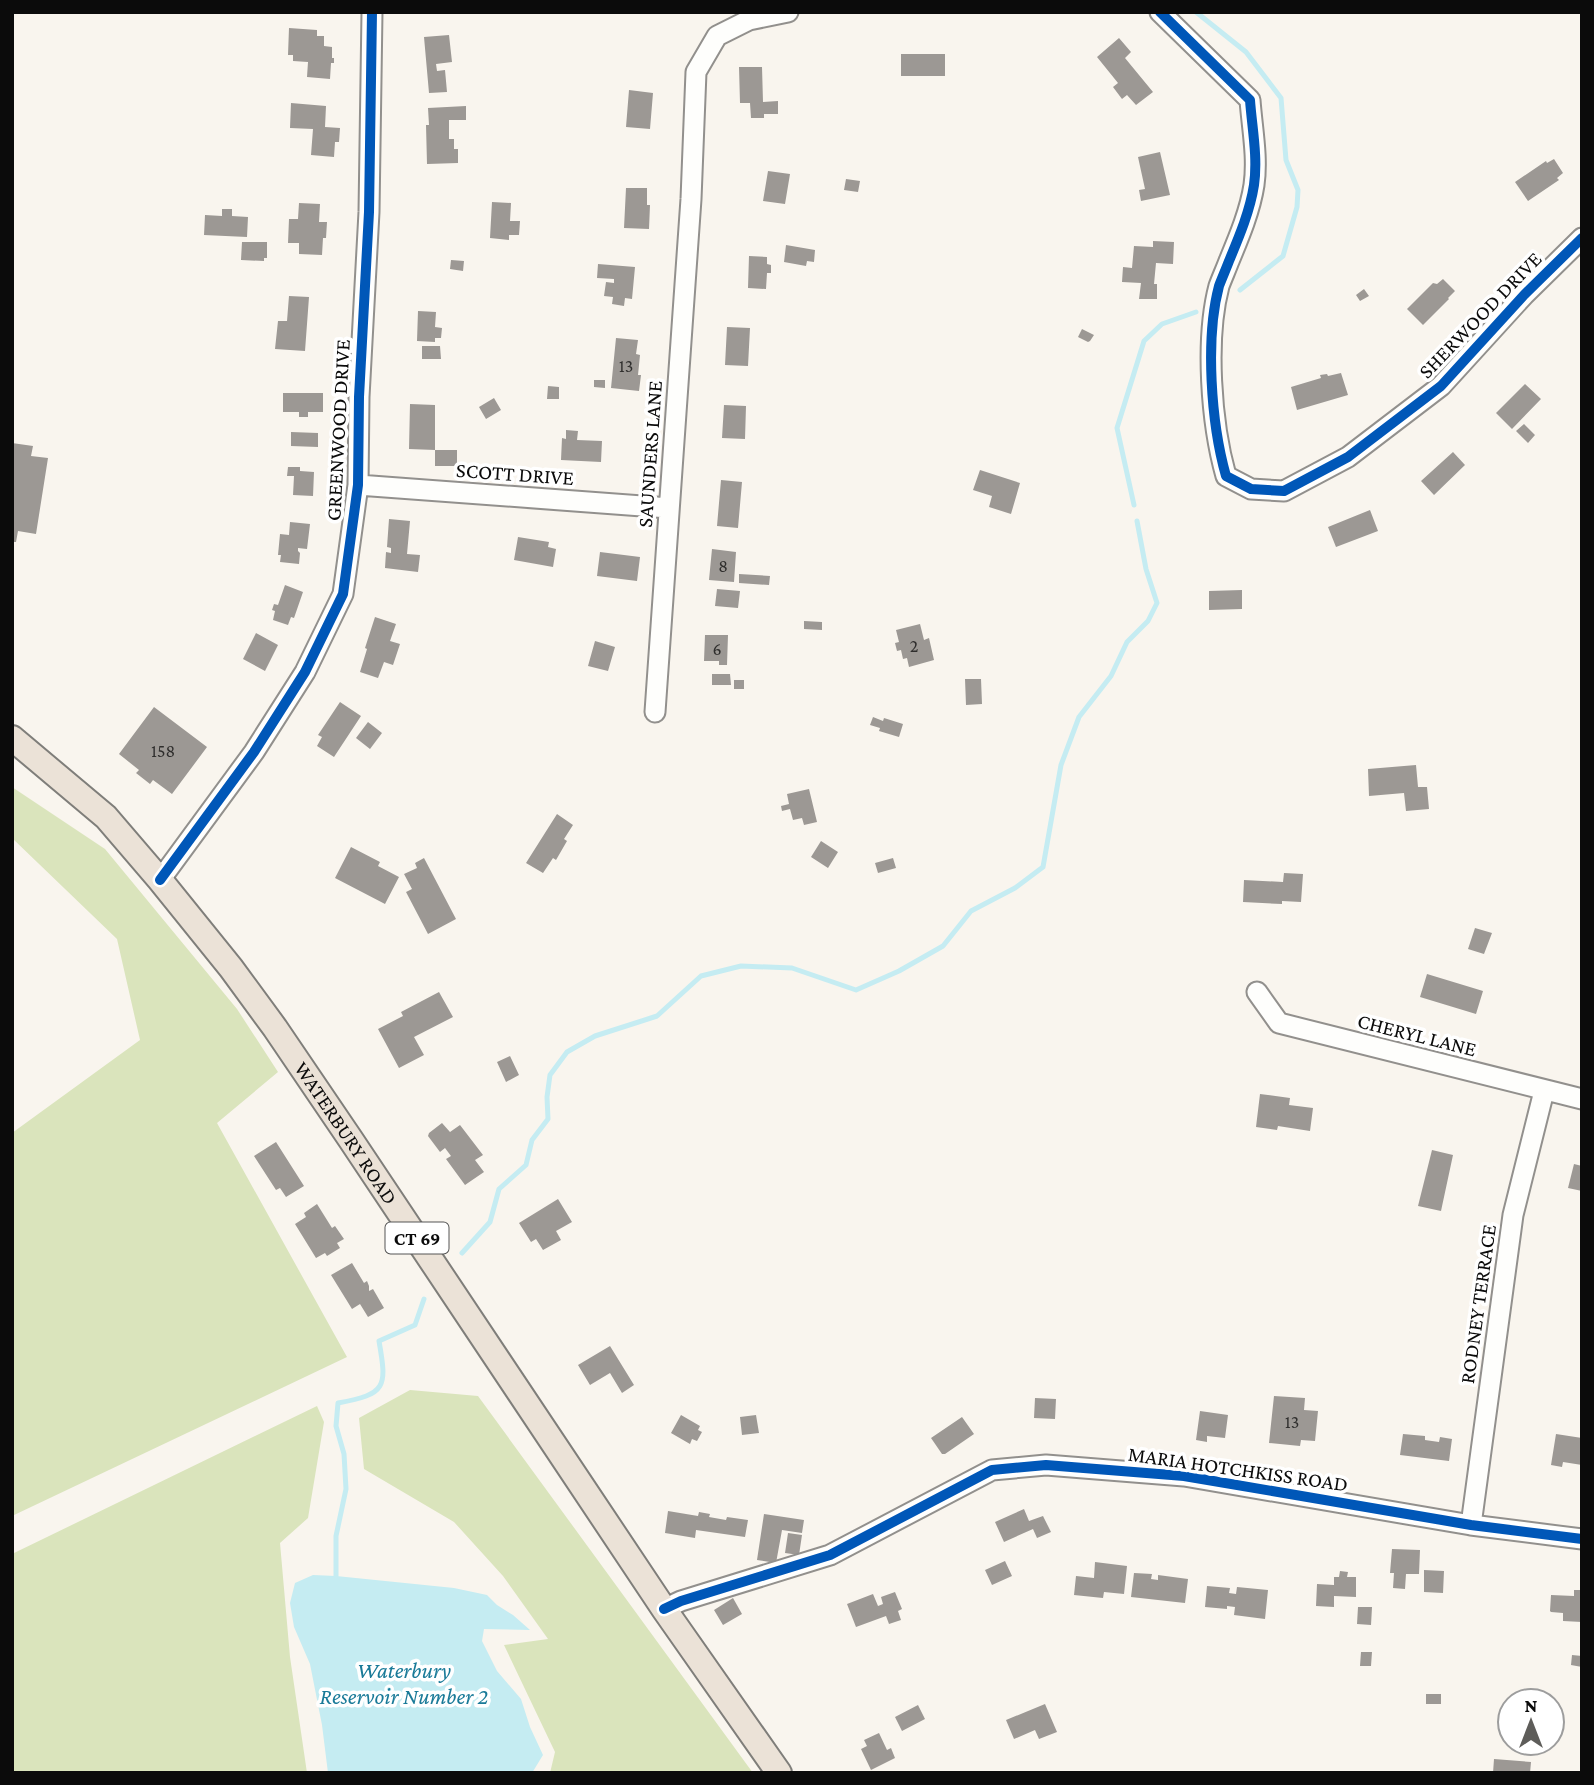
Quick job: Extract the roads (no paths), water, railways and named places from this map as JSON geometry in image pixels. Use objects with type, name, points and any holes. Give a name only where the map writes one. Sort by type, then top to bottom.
[{"type":"main road","name":"WATERBURY ROAD","points":[[12,738],[106,817],[231,968],[275,1028],[664,1609],[779,1773]]},
{"type":"street","name":"GREENWOOD DRIVE","points":[[160,880],[254,752],[306,672],[342,594],[358,485],[359,397],[369,212],[372,12]]},
{"type":"street","name":"SAUNDERS LANE","points":[[655,712],[691,199],[696,72],[717,36],[749,20],[788,12]]},
{"type":"street","name":"SHERWOOD DRIVE","points":[[1160,12],[1250,100],[1255,157],[1254,184],[1241,233],[1220,285],[1214,321],[1212,358],[1216,433],[1226,476],[1251,489],[1284,491],[1348,457],[1441,386],[1524,295],[1582,238]]},
{"type":"street","name":"SCOTT DRIVE","points":[[358,485],[669,509]]},
{"type":"street","name":"CHERYL LANE","points":[[1257,992],[1279,1023],[1582,1099]]},
{"type":"street","name":"RODNEY TERRACE","points":[[1471,1525],[1513,1215],[1544,1091]]},
{"type":"street","name":"MARIA HOTCHKISS ROAD","points":[[664,1609],[681,1601],[830,1555],[992,1470],[1032,1466],[1184,1476],[1471,1525],[1582,1539]]},
{"type":"water","name":"Waterbury Reservoir Number 2","points":[[313,1575],[454,1588],[487,1595],[530,1630],[484,1629],[482,1641],[497,1671],[521,1699],[543,1755],[532,1773],[328,1773],[310,1664],[294,1627],[290,1603],[295,1583]]},
{"type":"waterway","points":[[1196,12],[1246,52],[1281,98],[1286,160],[1298,190],[1297,207],[1283,256],[1240,290]]},
{"type":"waterway","points":[[1134,505],[1117,428],[1144,341],[1162,324],[1196,312]]},
{"type":"waterway","points":[[462,1253],[490,1222],[499,1189],[526,1165],[532,1140],[548,1119],[550,1075],[567,1052],[595,1036],[657,1016],[701,976],[741,966],[792,968],[856,990],[899,971],[943,946],[971,911],[1015,888],[1043,867],[1061,765],[1079,717],[1111,676],[1127,642],[1148,621],[1157,603],[1146,569],[1137,521]]},
{"type":"waterway","points":[[336,1576],[336,1536],[346,1489],[344,1454],[336,1426],[338,1403],[366,1396],[380,1386],[383,1369],[379,1341],[415,1325],[424,1299]]}]
